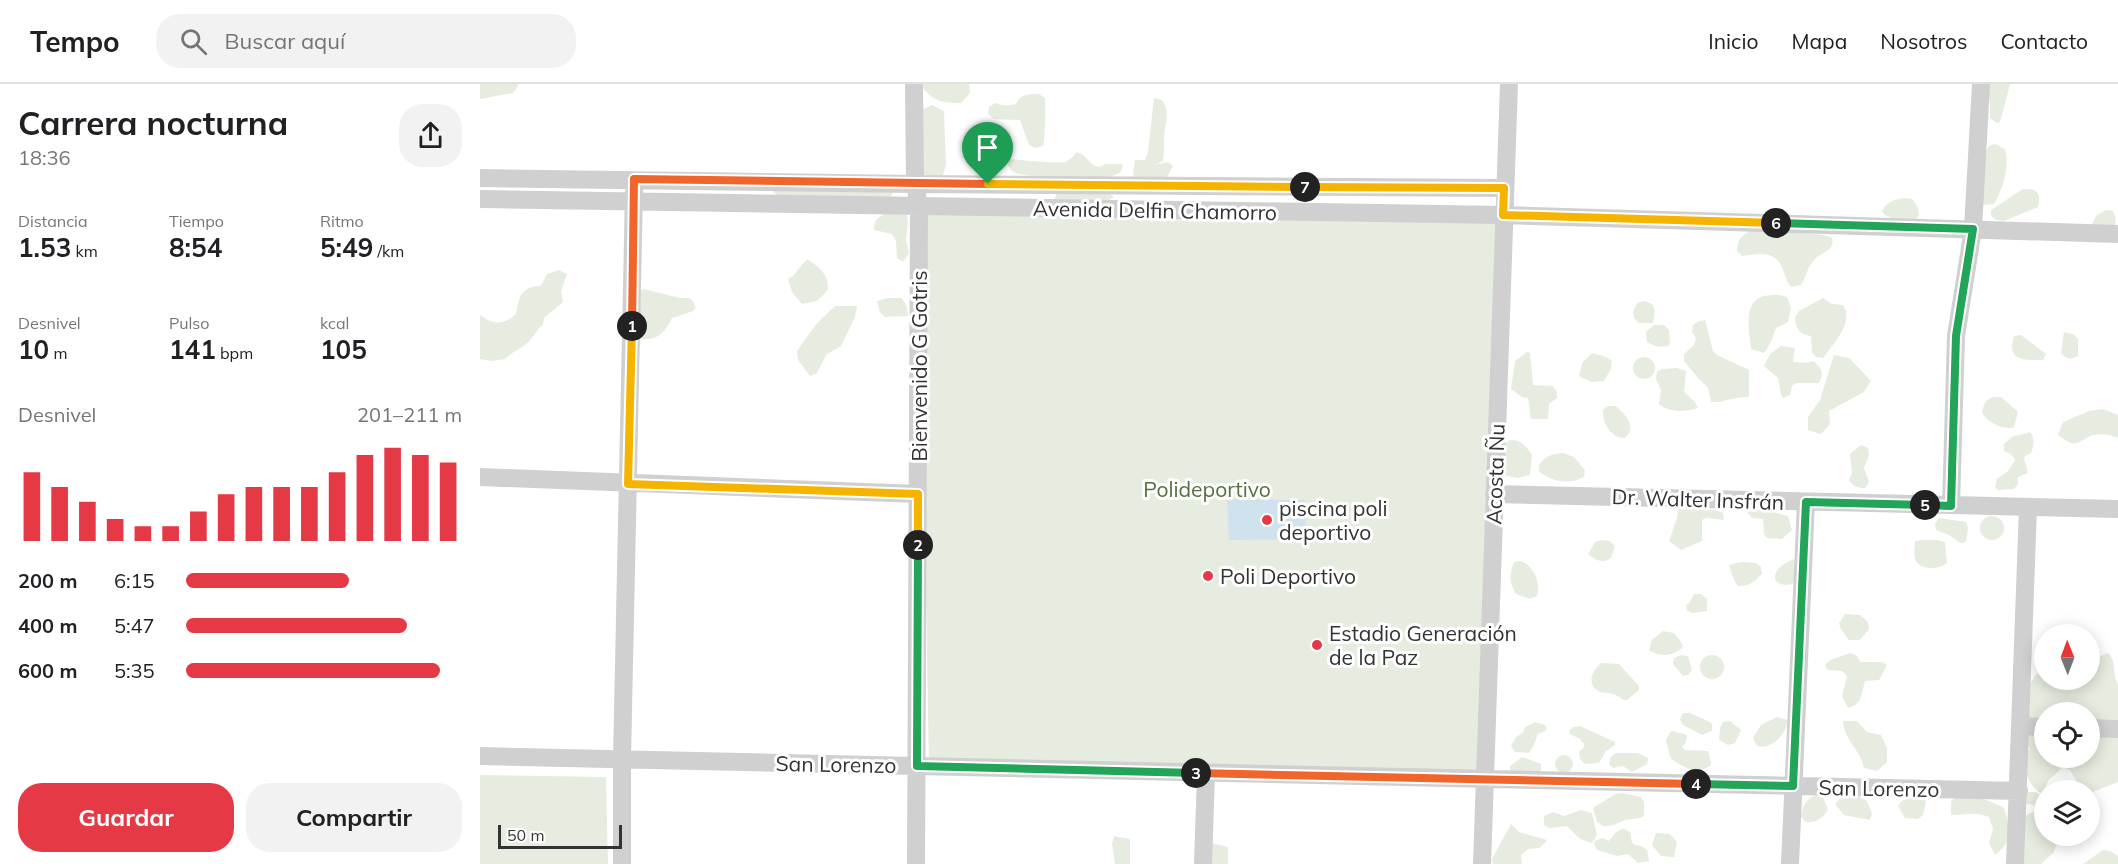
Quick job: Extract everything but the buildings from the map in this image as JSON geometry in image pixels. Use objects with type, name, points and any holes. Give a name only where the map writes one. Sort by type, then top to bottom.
[{"type":"street","name":"Bienvenido G Gotris","points":[[914,84],[915,184],[919,206],[916,864]]},
{"type":"street","name":"Acosta Ñu","points":[[1482,864],[1509,84]]},
{"type":"street","points":[[1951,506],[1956,336],[1973,229],[1981,84]]},
{"type":"street","name":"Avenida Delfin Chamorro","points":[[480,178],[1504,188]]},
{"type":"street","points":[[622,864],[621,759],[634,179]]},
{"type":"street","name":"Avenida Delfin Chamorro","points":[[480,200],[1503,215],[2118,234]]},
{"type":"street","points":[[480,477],[918,494]]},
{"type":"street","name":"Dr. Walter Insfrán","points":[[1494,494],[2118,509]]},
{"type":"street","points":[[1790,864],[1806,502]]},
{"type":"street","points":[[2015,864],[2028,507]]},
{"type":"street","points":[[2021,726],[2034,727]]},
{"type":"street","points":[[2100,728],[2118,729]]},
{"type":"street","name":"San Lorenzo","points":[[480,756],[2019,791]]},
{"type":"street","points":[[1203,864],[1206,773]]},
{"type":"green space","points":[[480,84],[518,84],[518,86],[513,93],[480,99]]},
{"type":"green space","points":[[921,84],[969,84],[970,93],[961,103],[949,103],[928,94]]},
{"type":"green space","points":[[1983,84],[2010,84],[2000,122],[1997,123],[1990,118],[1990,103]]},
{"type":"green space","points":[[1039,94],[1045,98],[1043,146],[1036,148],[1029,145],[1020,120],[994,119],[988,114],[989,107],[995,103],[1013,105],[1025,95]]},
{"type":"green space","points":[[1154,98],[1162,100],[1167,113],[1163,161],[1154,165],[1168,162],[1173,166],[1167,177],[1136,180],[1133,174],[1135,160],[1145,160],[1148,152]]},
{"type":"green space","points":[[932,105],[944,111],[946,165],[942,178],[929,181],[918,174],[919,111]]},
{"type":"green space","points":[[1995,144],[2005,149],[2007,163],[2005,178],[1994,204],[1983,205],[1983,156],[1989,146]]},
{"type":"green space","points":[[1077,152],[1099,167],[1106,164],[1123,166],[1120,173],[1094,183],[1018,174],[1008,165],[1010,159],[1066,162]]},
{"type":"green space","points":[[781,185],[893,191],[891,197],[784,201],[773,192]]},
{"type":"green space","name":"Poli Deportivo","points":[[1059,189],[1108,192],[1114,197],[1103,204],[1503,215],[1478,771],[929,764],[919,206],[1053,202]]},
{"type":"green space","points":[[2023,189],[2035,191],[2039,195],[2038,207],[2004,221],[1996,220],[1991,216],[1991,210]]},
{"type":"green space","points":[[1903,198],[1912,199],[1919,211],[1919,216],[1914,221],[1896,220],[1882,211],[1888,203]]},
{"type":"green space","points":[[2106,210],[2113,211],[2116,218],[2115,225],[2091,226],[2096,216]]},
{"type":"green space","points":[[885,214],[907,215],[906,240],[909,253],[903,262],[897,258],[896,241],[892,234],[874,230],[876,220]]},
{"type":"green space","points":[[1755,229],[1824,235],[1832,238],[1832,246],[1813,262],[1801,285],[1791,287],[1781,265],[1774,257],[1764,254],[1742,256],[1737,251],[1742,237]]},
{"type":"green space","points":[[807,259],[823,272],[828,290],[817,301],[802,304],[792,292],[788,279]]},
{"type":"green space","points":[[559,270],[567,274],[561,291],[563,302],[544,318],[543,325],[532,338],[505,359],[491,361],[480,359],[480,315],[494,322],[507,320],[516,314],[520,298],[525,290],[541,286],[547,274]]},
{"type":"green space","points":[[643,289],[689,298],[696,308],[672,318],[657,337],[642,339],[639,333],[637,294]]},
{"type":"green space","points":[[1768,295],[1787,297],[1791,308],[1788,322],[1776,328],[1764,353],[1751,349],[1749,314],[1754,302]]},
{"type":"green space","points":[[902,298],[907,307],[908,316],[885,317],[880,312],[877,301]]},
{"type":"green space","points":[[1823,298],[1832,304],[1843,305],[1846,318],[1845,326],[1837,340],[1823,358],[1816,357],[1812,352],[1811,336],[1799,330],[1795,317],[1799,311]]},
{"type":"green space","points":[[1644,301],[1652,304],[1655,310],[1653,323],[1639,323],[1634,318],[1633,312],[1637,303]]},
{"type":"green space","points":[[835,306],[857,306],[855,317],[841,346],[826,355],[817,373],[810,376],[798,360],[797,351],[817,323]]},
{"type":"green space","points":[[1705,320],[1713,351],[1749,370],[1749,397],[1711,402],[1708,388],[1684,361],[1684,354],[1694,345],[1696,338],[1692,332],[1693,325]]},
{"type":"green space","points":[[1654,325],[1664,325],[1669,330],[1670,344],[1668,346],[1658,347],[1647,342],[1646,332]]},
{"type":"green space","points":[[2064,332],[2073,334],[2078,339],[2078,356],[2068,358],[2061,353]]},
{"type":"green space","points":[[2021,335],[2046,354],[2043,360],[2023,359],[2015,355],[2012,351],[2014,336]]},
{"type":"green space","points":[[1781,346],[1795,348],[1793,362],[1813,361],[1822,374],[1819,383],[1796,383],[1792,386],[1790,395],[1783,398],[1778,378],[1764,366],[1770,354]]},
{"type":"green space","points":[[1527,352],[1530,353],[1533,385],[1553,386],[1557,392],[1557,398],[1549,404],[1548,419],[1531,419],[1528,398],[1522,397],[1511,389],[1515,361]]},
{"type":"green space","points":[[1592,353],[1612,361],[1611,369],[1604,381],[1591,382],[1579,376],[1582,363]]},
{"type":"green space","points":[[1834,355],[1849,358],[1871,381],[1864,392],[1829,411],[1830,424],[1821,434],[1808,430],[1808,417],[1820,400]]},
{"type":"green space","points":[[1644,357],[1652,360],[1655,368],[1652,376],[1644,379],[1636,376],[1633,368],[1636,360]]},
{"type":"green space","points":[[1677,368],[1686,371],[1684,392],[1698,408],[1677,411],[1659,404],[1661,390],[1656,379],[1657,372],[1662,369]]},
{"type":"green space","points":[[2001,397],[2018,412],[2014,427],[2001,427],[1984,416],[1982,412],[1984,405],[1988,399]]},
{"type":"green space","points":[[1608,406],[1616,406],[1629,421],[1630,430],[1625,438],[1608,429],[1603,410]]},
{"type":"green space","points":[[2103,409],[2118,415],[2118,438],[2096,434],[2073,443],[2058,435],[2063,422],[2089,411]]},
{"type":"green space","points":[[2030,432],[2033,447],[2031,453],[2024,459],[2028,473],[2018,477],[2018,484],[2014,489],[1998,490],[1995,487],[1997,479],[2008,471],[2015,460],[2011,454],[2004,451],[2004,444],[2012,437]]},
{"type":"green space","points":[[1510,440],[1520,442],[1532,454],[1530,475],[1517,478],[1504,475],[1505,444]]},
{"type":"green space","points":[[1861,445],[1868,448],[1869,455],[1864,468],[1869,482],[1865,488],[1852,484],[1849,480],[1852,473],[1850,454]]},
{"type":"green space","points":[[1563,453],[1574,457],[1585,470],[1584,477],[1567,482],[1549,478],[1539,471],[1539,465],[1546,458]]},
{"type":"green space","points":[[1758,504],[1767,510],[1788,516],[1792,530],[1782,539],[1767,538],[1764,534],[1763,519],[1752,518],[1747,512]]},
{"type":"green space","points":[[1679,506],[1716,510],[1723,513],[1724,520],[1706,518],[1702,520],[1702,541],[1681,550],[1669,541]]},
{"type":"green space","points":[[1992,516],[1997,517],[2003,523],[2003,533],[1997,539],[1992,540],[1987,539],[1981,533],[1980,528],[1981,523],[1987,517]]},
{"type":"green space","points":[[1939,518],[1966,522],[1968,528],[1966,542],[1960,543],[1936,530],[1935,524]]},
{"type":"green space","points":[[1610,541],[1615,546],[1611,558],[1602,561],[1588,554],[1595,542]]},
{"type":"green space","points":[[1915,541],[1945,542],[1947,563],[1931,568],[1919,564],[1915,557]]},
{"type":"green space","points":[[1793,559],[1798,572],[1796,580],[1790,584],[1777,582],[1775,576],[1779,568]]},
{"type":"green space","points":[[1521,561],[1530,567],[1537,580],[1537,596],[1530,599],[1516,594],[1511,582],[1514,562]]},
{"type":"green space","points":[[1742,562],[1756,563],[1761,567],[1762,574],[1752,583],[1738,586],[1729,565]]},
{"type":"green space","points":[[1694,594],[1701,594],[1707,599],[1707,611],[1693,613],[1687,611],[1686,605],[1689,604]]},
{"type":"green space","points":[[1845,614],[1860,615],[1868,622],[1869,629],[1860,640],[1849,640],[1841,629],[1839,623]]},
{"type":"green space","points":[[1663,631],[1674,633],[1683,645],[1682,648],[1666,655],[1649,650],[1652,640]]},
{"type":"green space","points":[[1850,653],[1857,656],[1860,662],[1882,662],[1887,665],[1879,680],[1865,681],[1859,701],[1848,708],[1842,696],[1847,676],[1842,671],[1828,670],[1825,665],[1830,660]]},
{"type":"green space","points":[[2108,653],[2111,656],[2118,684],[2118,782],[2100,789],[2100,780],[2076,780],[2070,770],[2065,768],[2100,768],[2100,702],[2034,702],[2034,768],[2062,768],[2049,780],[2034,780],[2034,788],[2026,768],[2030,748],[2024,745],[2025,702],[2030,683],[2034,678],[2034,690],[2100,690],[2100,656]]},
{"type":"green space","points":[[1681,655],[1688,656],[1692,670],[1688,675],[1683,676],[1673,664],[1674,658]]},
{"type":"green space","points":[[1712,655],[1717,656],[1723,662],[1723,672],[1717,678],[1712,679],[1707,678],[1701,672],[1700,667],[1701,662],[1707,656]]},
{"type":"green space","points":[[1601,663],[1619,664],[1639,686],[1639,690],[1624,700],[1614,694],[1600,692],[1594,688],[1592,678],[1594,671]]},
{"type":"green space","points":[[1683,713],[1690,713],[1710,722],[1712,731],[1702,735],[1683,725],[1680,719]]},
{"type":"green space","points":[[1777,717],[1788,720],[1784,731],[1768,746],[1757,746],[1753,738],[1761,725]]},
{"type":"green space","points":[[1730,721],[1741,730],[1735,743],[1728,745],[1719,740],[1720,728],[1723,722]]},
{"type":"green space","points":[[1843,721],[1857,721],[1867,732],[1881,735],[1887,748],[1887,762],[1877,771],[1864,768],[1846,734]]},
{"type":"green space","points":[[1535,722],[1547,728],[1538,734],[1529,753],[1515,752],[1511,746],[1516,737],[1523,733],[1525,727]]},
{"type":"green space","points":[[1580,726],[1615,742],[1615,745],[1606,751],[1599,763],[1585,764],[1580,759],[1579,752],[1584,744],[1569,731],[1573,727]]},
{"type":"green space","points":[[1670,732],[1687,735],[1682,747],[1685,750],[1708,751],[1710,766],[1694,770],[1671,759],[1666,741]]},
{"type":"green space","points":[[1615,753],[1638,753],[1648,758],[1647,764],[1632,772],[1623,766],[1613,768],[1609,764],[1610,758]]},
{"type":"green space","points":[[1564,755],[1570,758],[1573,764],[1570,770],[1564,773],[1558,770],[1555,764],[1558,758]]},
{"type":"green space","points":[[1522,757],[1541,764],[1541,770],[1536,776],[1511,776],[1510,766]]},
{"type":"green space","points":[[480,775],[606,777],[608,864],[480,864]]},
{"type":"green space","points":[[2034,792],[2034,805],[2021,800],[2022,793]]},
{"type":"green space","points":[[1852,793],[1867,801],[1872,814],[1870,820],[1844,815],[1835,804],[1845,794]]},
{"type":"green space","points":[[1963,793],[2003,807],[2009,827],[2008,839],[1995,855],[1989,843],[1993,829],[1989,817],[1975,814],[1951,815],[1951,801]]},
{"type":"green space","points":[[1615,794],[1641,797],[1644,802],[1644,816],[1609,826],[1603,826],[1597,822],[1593,808]]},
{"type":"green space","points":[[1822,794],[1828,810],[1818,820],[1805,822],[1801,816],[1803,807],[1810,798]]},
{"type":"green space","points":[[1922,796],[1926,802],[1923,815],[1918,819],[1905,818],[1898,806],[1900,803],[1908,798]]},
{"type":"green space","points":[[1581,810],[1592,813],[1597,835],[1592,843],[1580,839],[1567,826],[1550,828],[1544,825],[1544,816],[1553,812],[1564,816]]},
{"type":"green space","points":[[2034,811],[2034,846],[2056,846],[2054,852],[2041,864],[2020,864],[2024,819]]},
{"type":"green space","points":[[1511,824],[1519,832],[1547,840],[1540,848],[1528,849],[1521,855],[1522,864],[1493,864],[1492,859]]},
{"type":"green space","points":[[1622,829],[1631,833],[1633,843],[1647,850],[1649,861],[1638,863],[1628,854],[1617,856],[1597,850],[1595,841],[1602,838],[1609,841],[1615,833]]},
{"type":"green space","points":[[1656,833],[1670,834],[1677,842],[1674,857],[1661,856],[1652,845]]},
{"type":"green space","points":[[1114,836],[1130,839],[1130,864],[1115,864],[1112,844]]},
{"type":"green space","points":[[1211,843],[1228,847],[1228,864],[1206,864]]},
{"type":"green space","points":[[2103,850],[2118,856],[2118,864],[2083,864]]},
{"type":"water","name":"piscina poli deportivo","points":[[1227,499],[1305,500],[1306,539],[1229,540]]},
{"type":"place","name":"piscina poli deportivo","points":[[1267,520]]},
{"type":"place","name":"Poli Deportivo","points":[[1208,576]]},
{"type":"place","name":"Estadio Generación de la Paz","points":[[1317,645]]},
{"type":"route","points":[[634,179],[988,184],[1504,188],[1503,215],[1973,229],[1956,336],[1951,506],[1806,502],[1793,786],[917,766],[918,494],[628,484],[634,179]]},
{"type":"park label","name":"Polideportivo","points":[[1207,489]]}]
